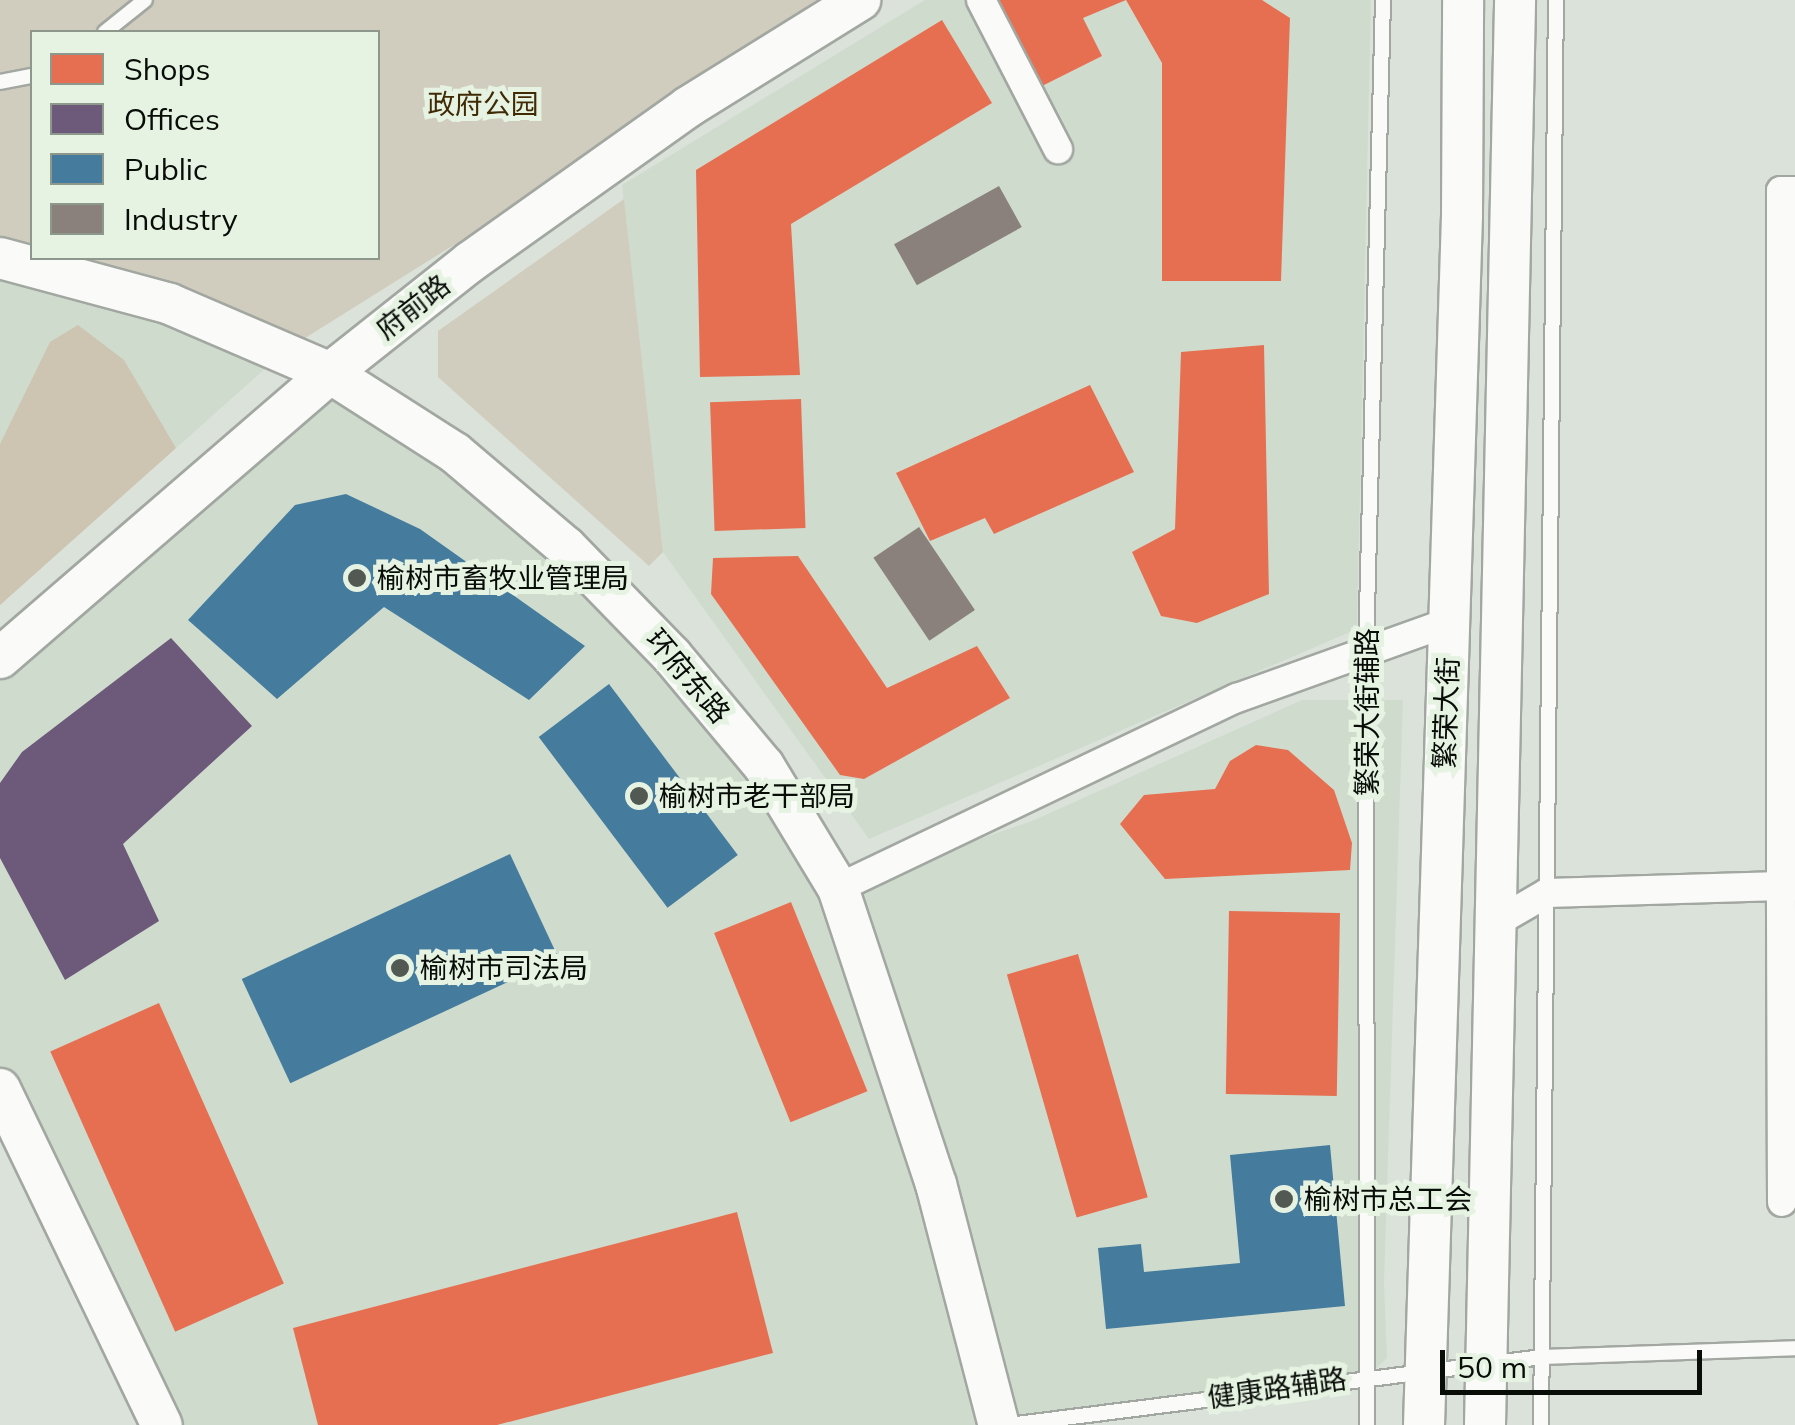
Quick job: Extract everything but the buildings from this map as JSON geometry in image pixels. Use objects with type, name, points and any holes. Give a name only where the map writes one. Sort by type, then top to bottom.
[{"type":"street","name":"府前路","points":[[0,658],[330,373],[470,262],[688,107],[860,0]]},
{"type":"street","points":[[981,0],[1058,150]]},
{"type":"street","name":"繁荣大街","points":[[1424,1425],[1463,0]]},
{"type":"street","name":"繁荣大街","points":[[1485,1425],[1515,0]]},
{"type":"street","points":[[1782,1202],[1790,1118],[1788,427],[1781,191],[1795,192]]},
{"type":"street","name":"环府东路","points":[[0,258],[170,304],[330,373],[454,453],[622,600],[764,766],[838,888],[936,1184],[999,1425]]},
{"type":"street","points":[[838,888],[1104,756],[1366,649],[1448,622]]},
{"type":"street","points":[[1497,922],[1547,893],[1788,886]]},
{"type":"street","points":[[0,1089],[162,1425]]},
{"type":"lane","points":[[108,30],[145,0]]},
{"type":"lane","name":"繁荣大街辅路","points":[[1367,1425],[1366,649],[1383,0]]},
{"type":"lane","points":[[1541,1425],[1556,0]]},
{"type":"lane","points":[[0,82],[30,76]]},
{"type":"lane","name":"健康路辅路","points":[[1009,1425],[1542,1356],[1795,1348]]},
{"type":"shaded area","points":[[925,0],[1371,0],[1357,629],[869,839],[663,552],[622,185]]},
{"type":"shaded area","points":[[0,266],[286,350],[0,605]]},
{"type":"shaded area","points":[[78,325],[124,360],[176,448],[0,605],[0,444],[50,342]]},
{"type":"shaded area","points":[[330,373],[566,547],[838,888],[1032,821],[1302,700],[1403,700],[1384,1282],[1387,1358],[1368,1376],[1009,1425],[162,1425],[0,1089],[0,652]]},
{"type":"green space","name":"政府公园","points":[[0,0],[845,0],[286,350],[0,266]]},
{"type":"green space","points":[[624,199],[663,552],[649,566],[438,377],[438,331]]},
{"type":"place","name":"榆树市畜牧业管理局","points":[[357,578]]},
{"type":"place","name":"榆树市老干部局","points":[[639,796]]},
{"type":"place","name":"榆树市司法局","points":[[400,968]]},
{"type":"place","name":"榆树市总工会","points":[[1284,1199]]}]
